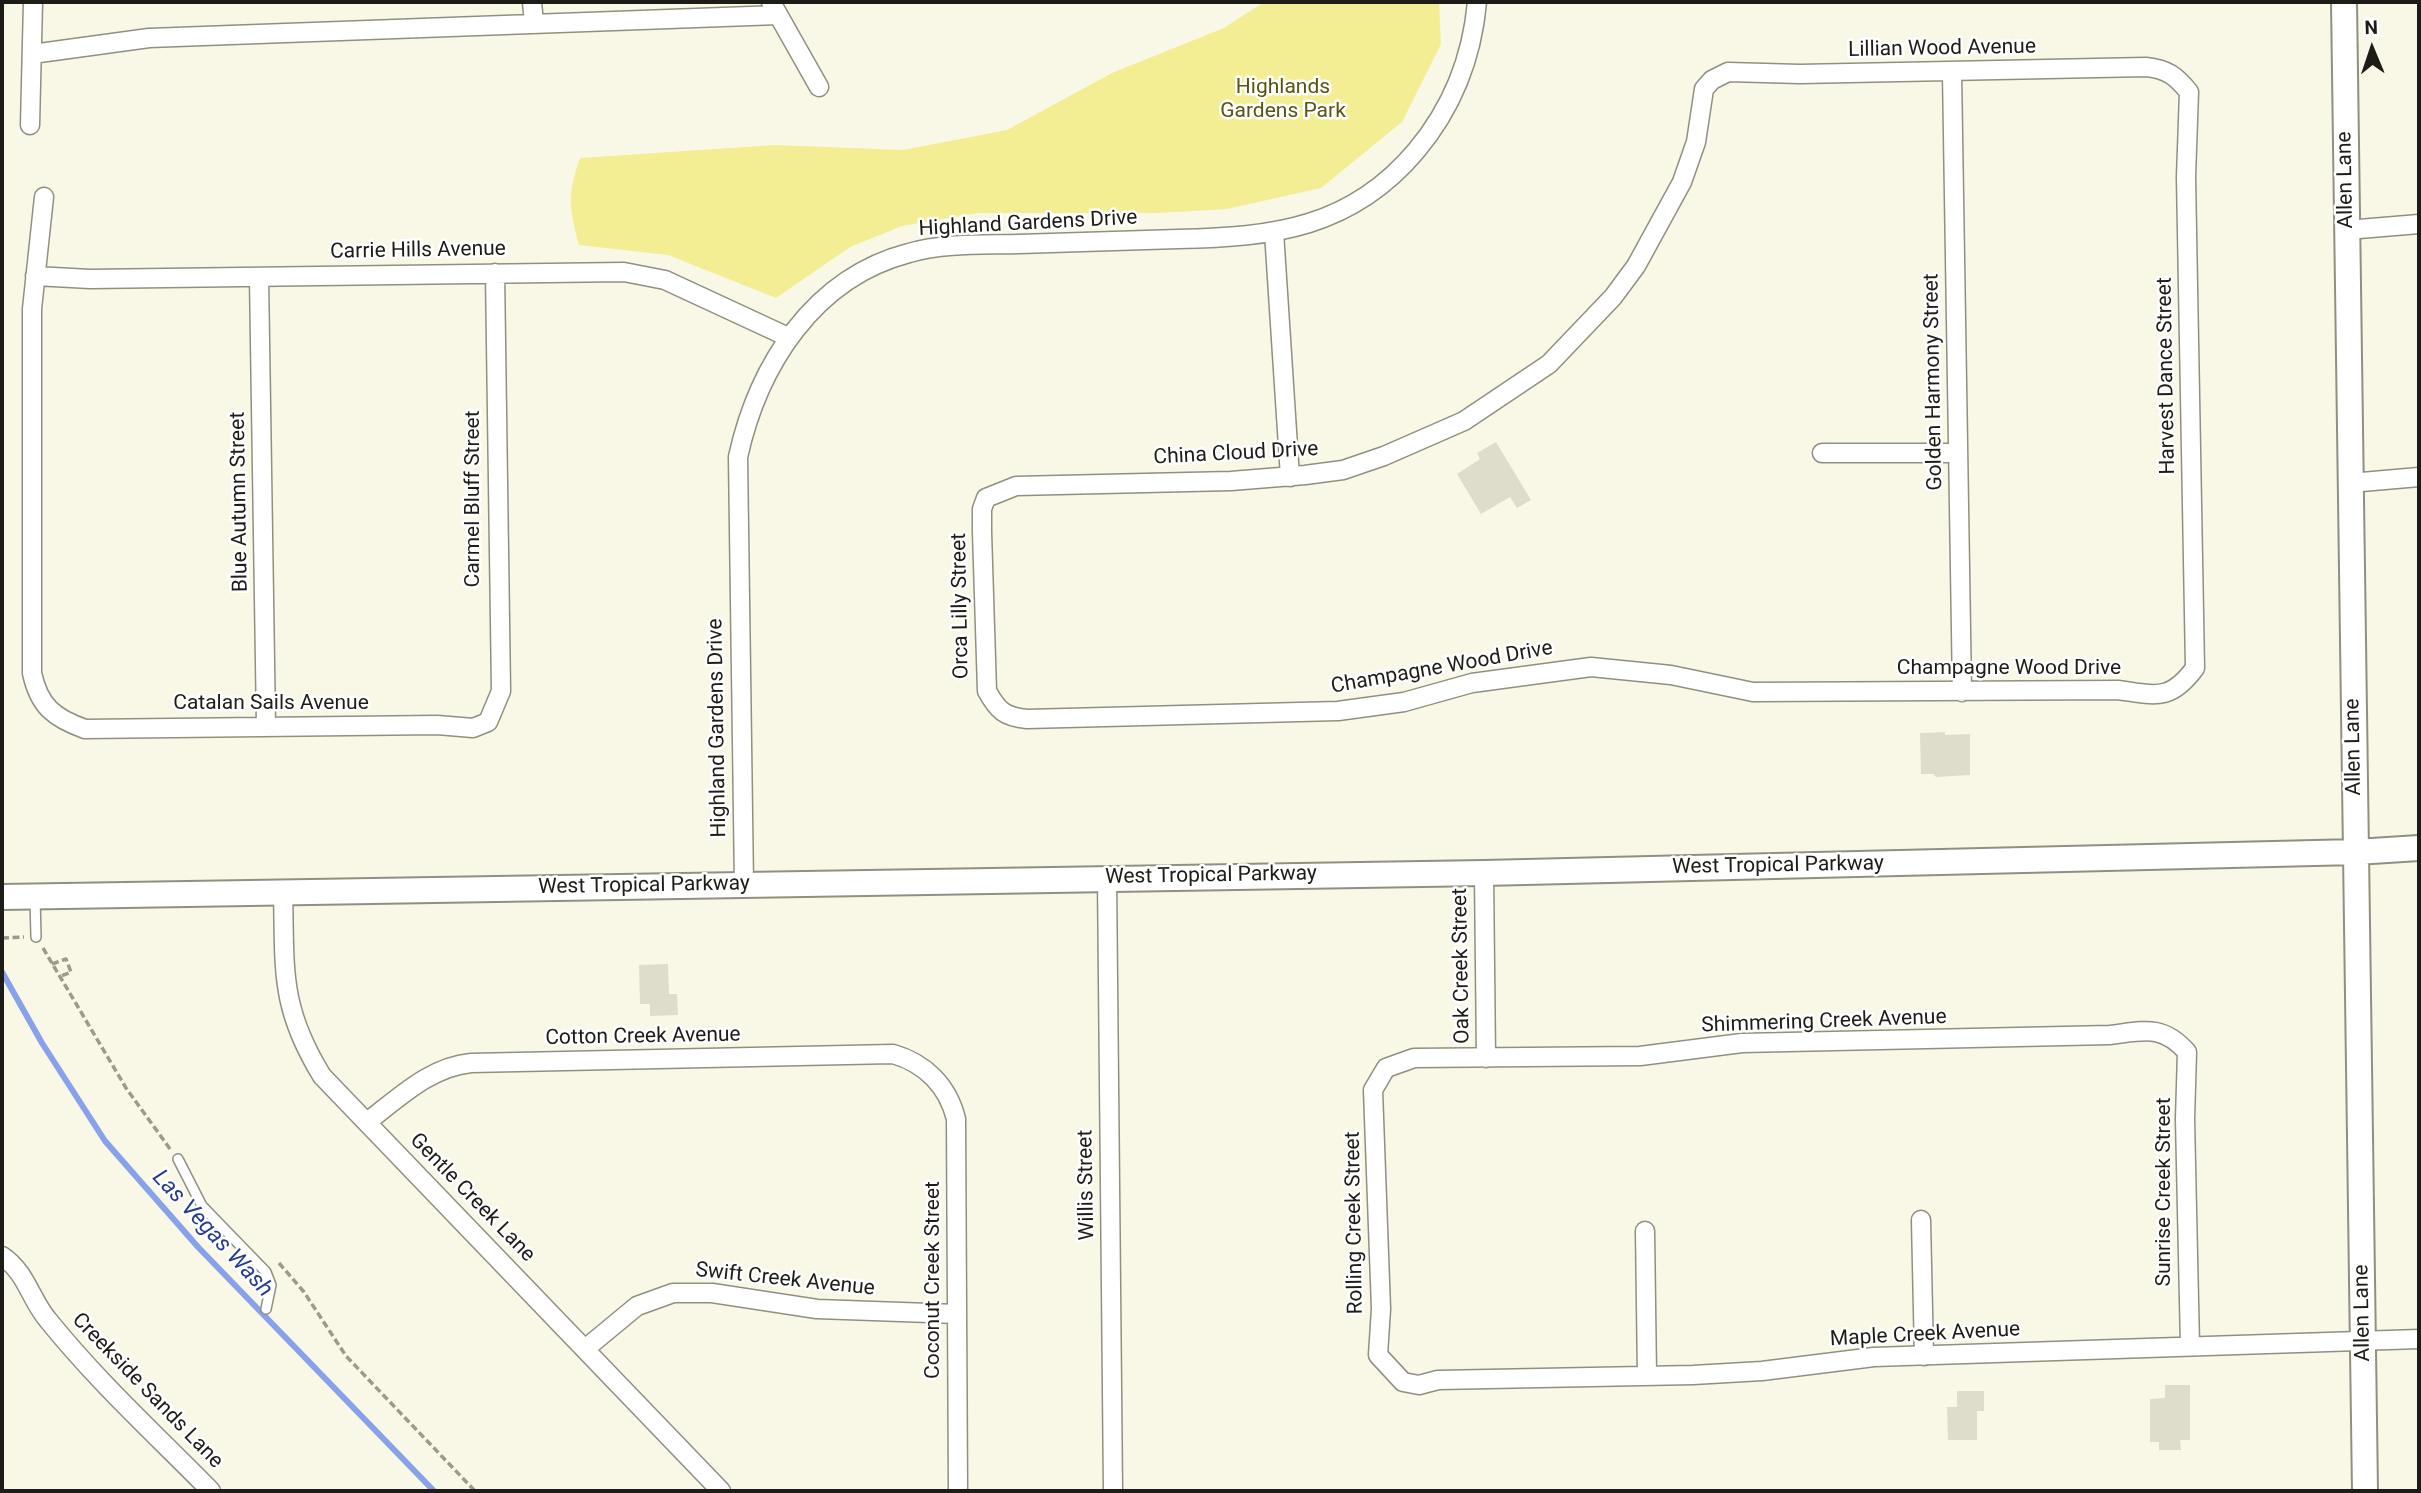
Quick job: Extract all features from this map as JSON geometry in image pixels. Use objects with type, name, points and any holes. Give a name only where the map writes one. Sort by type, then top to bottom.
[{"type":"main road","name":"Allen Lane","points":[[2344,2],[2365,1491]]},
{"type":"main road","name":"West Tropical Parkway","points":[[2,897],[1484,873],[2356,852],[2419,848]]},
{"type":"street","points":[[30,125],[33,2]]},
{"type":"street","points":[[532,2],[534,23]]},
{"type":"street","name":"Highland Gardens Drive","points":[[744,885],[738,457],[756,396],[774,357],[788,337],[839,287],[867,269],[933,247],[1249,237],[1303,226],[1338,213],[1370,195],[1399,171],[1447,108],[1473,41],[1478,2]]},
{"type":"street","points":[[32,54],[149,38],[534,23],[774,8],[819,87]]},
{"type":"street","name":"Lillian Wood Avenue","points":[[1712,80],[1740,70],[1800,74],[2146,67],[2162,68],[2172,74]]},
{"type":"street","name":"Golden Harmony Street","points":[[1952,72],[1962,692]]},
{"type":"street","name":"Harvest Dance Street","points":[[2172,74],[2189,92],[2190,113],[2186,129],[2186,177],[2195,668],[2185,682]]},
{"type":"street","name":"China Cloud Drive","points":[[986,498],[1016,485],[1290,477],[1343,470],[1425,440],[1464,421],[1549,364],[1614,297],[1653,238],[1682,182],[1696,142],[1700,99],[1712,80]]},
{"type":"street","points":[[35,276],[44,197]]},
{"type":"street","points":[[2347,230],[2419,224]]},
{"type":"street","points":[[1274,232],[1290,477]]},
{"type":"street","name":"Carrie Hills Avenue","points":[[35,276],[90,279],[495,273],[645,274],[665,280],[788,337]]},
{"type":"street","name":"Carmel Bluff Street","points":[[488,722],[501,691],[495,273]]},
{"type":"street","name":"Catalan Sails Avenue","points":[[35,276],[32,309],[32,673],[36,692],[55,716],[85,729],[438,725],[473,728],[488,722]]},
{"type":"street","name":"Blue Autumn Street","points":[[259,277],[266,726]]},
{"type":"street","points":[[1822,453],[1958,453]]},
{"type":"street","points":[[2350,483],[2419,477]]},
{"type":"street","name":"Orca Lilly Street","points":[[986,498],[982,509],[985,678],[986,691],[998,710]]},
{"type":"street","name":"Champagne Wood Drive","points":[[998,710],[1008,717],[1027,719],[1338,711],[1404,702],[1472,683],[1591,667],[1671,674],[1753,692],[2118,690],[2154,696],[2169,693],[2185,682]]},
{"type":"street","name":"Oak Creek Street","points":[[1484,873],[1486,1058]]},
{"type":"street","name":"Willis Street","points":[[1107,878],[1113,1491]]},
{"type":"street","name":"Gentle Creek Lane","points":[[283,891],[285,978],[294,1023],[322,1076],[721,1491]]},
{"type":"street","name":"Shimmering Creek Avenue","points":[[1386,1068],[1414,1058],[1640,1056],[1742,1043],[2110,1035],[2155,1031],[2178,1041]]},
{"type":"street","name":"Sunrise Creek Street","points":[[2178,1041],[2187,1052],[2189,1065],[2185,1119],[2190,1346]]},
{"type":"street","name":"Cotton Creek Avenue","points":[[368,1122],[435,1072],[451,1065],[471,1063],[893,1054],[921,1066],[932,1076]]},
{"type":"street","name":"Rolling Creek Street","points":[[1386,1068],[1377,1078],[1373,1105],[1376,1122],[1381,1309],[1378,1355],[1394,1375]]},
{"type":"street","name":"Coconut Creek Street","points":[[932,1076],[946,1092],[956,1119],[958,1491]]},
{"type":"street","points":[[1921,1220],[1924,1356]]},
{"type":"street","points":[[1645,1231],[1647,1376]]},
{"type":"street","name":"Creekside Sands Lane","points":[[2,1256],[21,1273],[45,1318],[71,1348],[211,1491]]},
{"type":"street","name":"Swift Creek Avenue","points":[[585,1349],[637,1306],[673,1293],[712,1293],[817,1309],[957,1314]]},
{"type":"street","name":"Maple Creek Avenue","points":[[1394,1375],[1403,1382],[1419,1385],[1438,1380],[1762,1371],[1837,1360],[2419,1339]]},
{"type":"lane","points":[[35,896],[36,937]]},
{"type":"lane","points":[[178,1159],[202,1206],[266,1272],[271,1285],[266,1309]]},
{"type":"path","points":[[2,938],[36,937],[126,1088],[178,1159]]},
{"type":"path","points":[[52,964],[66,959],[71,972],[59,977]]},
{"type":"path","points":[[272,1257],[304,1292],[346,1356],[475,1491]]},
{"type":"green space","name":"Highlands Gardens Park","points":[[1264,2],[1439,2],[1441,44],[1402,122],[1321,188],[1227,209],[1157,213],[979,213],[902,226],[850,247],[776,298],[668,255],[579,245],[573,220],[571,192],[580,158],[775,145],[903,150],[1007,130],[1112,73],[1224,28]]},
{"type":"building","points":[[1496,442],[1531,500],[1517,508],[1510,497],[1481,514],[1457,474],[1480,459],[1477,453]]},
{"type":"building","points":[[1945,732],[1945,735],[1970,734],[1970,775],[1936,777],[1933,774],[1921,774],[1920,733]]},
{"type":"building","points":[[668,964],[669,994],[677,994],[678,1015],[650,1016],[650,1004],[640,1004],[639,965]]},
{"type":"building","points":[[2165,1385],[2190,1385],[2190,1440],[2180,1440],[2181,1450],[2159,1450],[2159,1442],[2150,1442],[2150,1399],[2165,1398]]},
{"type":"building","points":[[1957,1391],[1984,1391],[1984,1411],[1977,1411],[1977,1440],[1948,1440],[1947,1407],[1957,1407]]},
{"type":"waterway","name":"Las Vegas Wash","points":[[2,972],[42,1043],[105,1141],[198,1247],[434,1491]]}]
